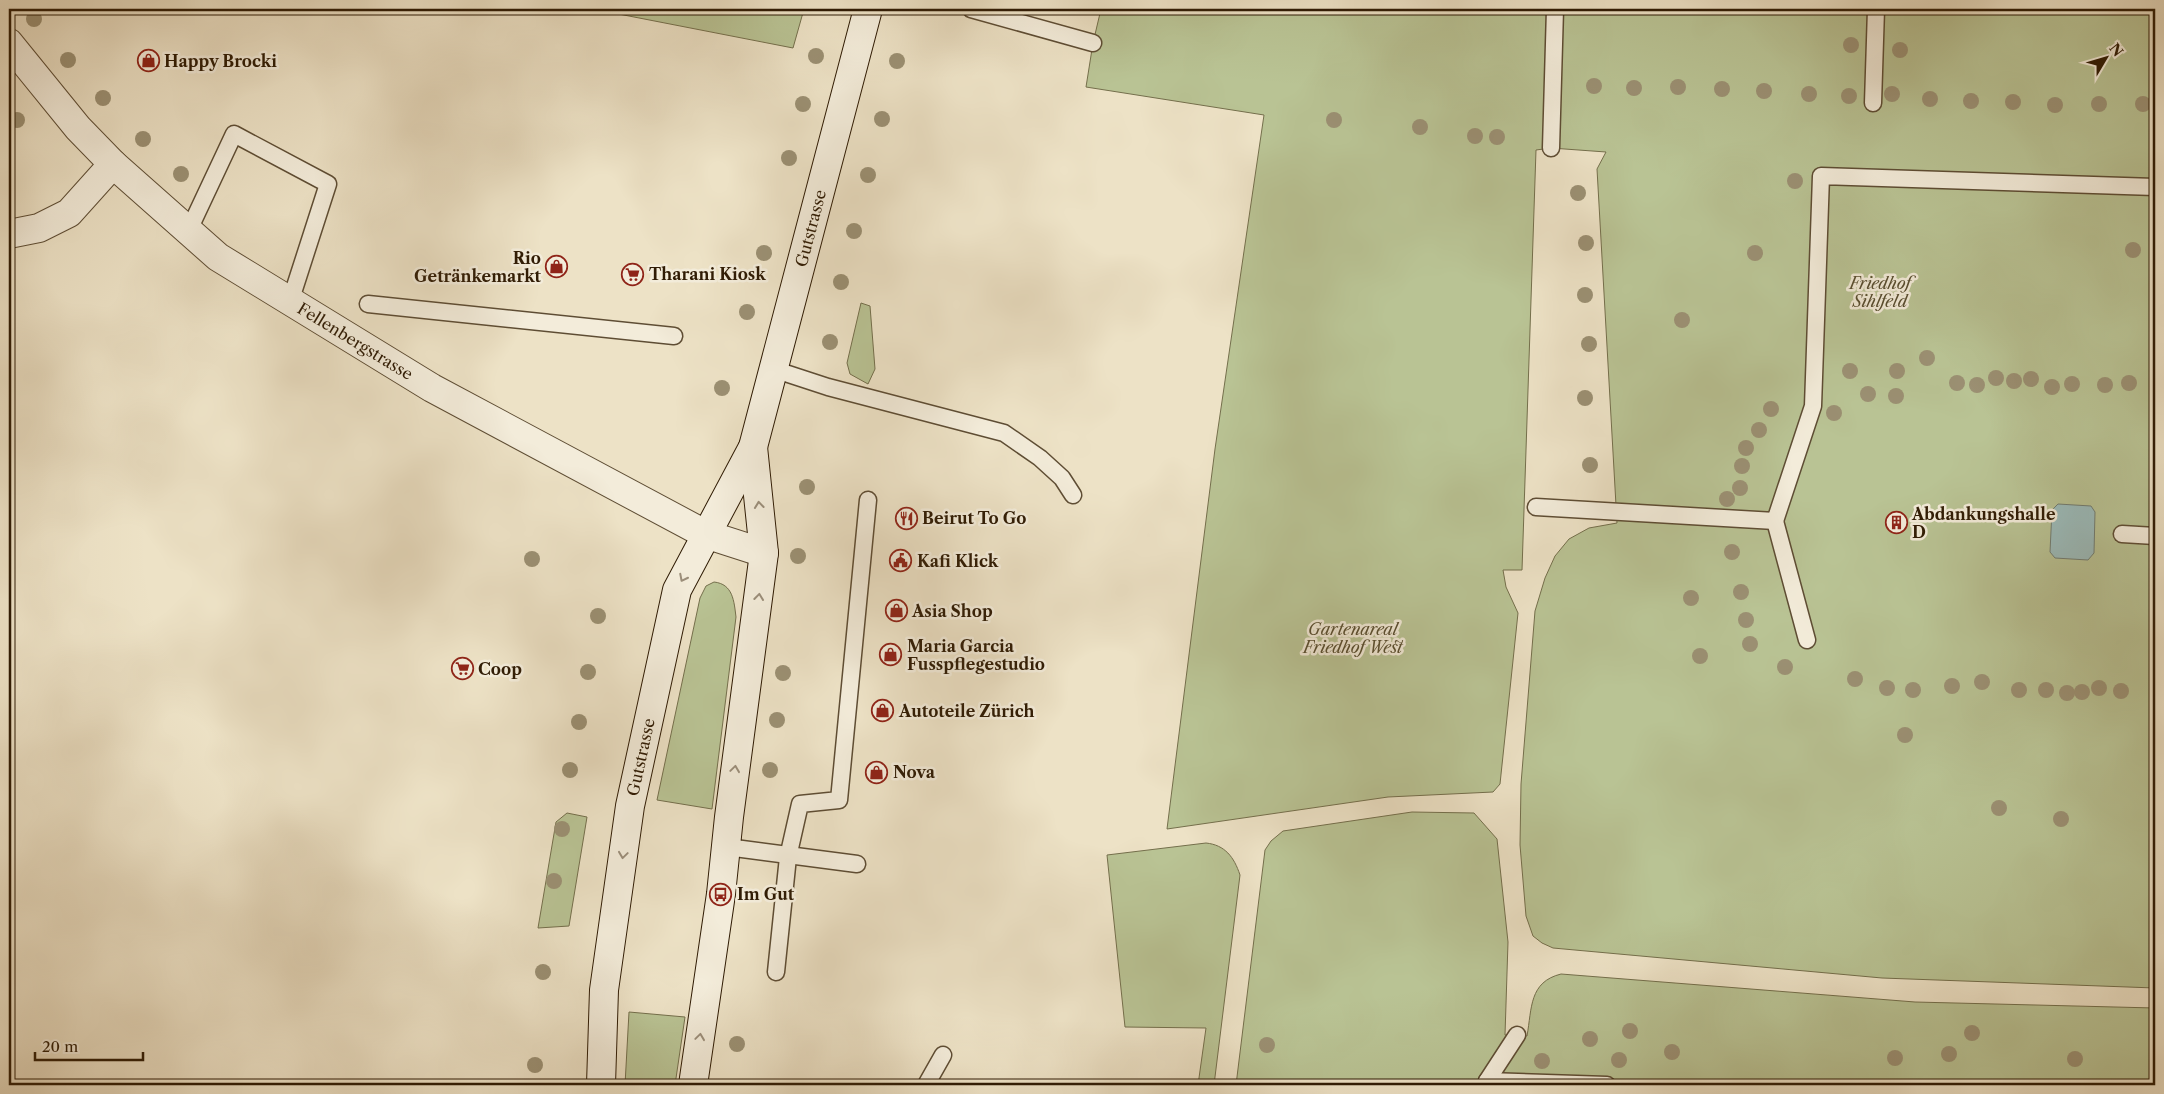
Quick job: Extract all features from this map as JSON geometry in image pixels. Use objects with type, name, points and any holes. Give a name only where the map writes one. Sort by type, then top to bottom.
[{"type":"main road","name":"Gutstrasse","points":[[601,1085],[604,990],[630,806],[677,590],[705,534],[753,447],[868,9]]},
{"type":"main road","name":"Fellenbergstrasse","points":[[9,43],[78,128],[114,164],[218,257],[432,388],[705,534],[764,553]]},
{"type":"main road","points":[[9,234],[39,228],[69,213],[114,164]]},
{"type":"main road","name":"Gutstrasse","points":[[693,1085],[727,848],[729,817],[764,553],[753,447]]},
{"type":"lane","points":[[971,9],[1093,43]]},
{"type":"lane","points":[[1551,148],[1555,9]]},
{"type":"lane","points":[[1873,103],[1876,9]]},
{"type":"lane","points":[[188,232],[234,134],[328,184],[290,302]]},
{"type":"lane","points":[[1807,640],[1775,521],[1813,406],[1822,176],[2155,187]]},
{"type":"lane","points":[[368,304],[674,336]]},
{"type":"lane","points":[[773,368],[828,388],[1004,433],[1040,458],[1062,478],[1073,495]]},
{"type":"lane","points":[[776,972],[788,857],[800,804],[839,800],[868,500]]},
{"type":"lane","points":[[1536,507],[1775,521]]},
{"type":"lane","points":[[2122,534],[2155,536]]},
{"type":"lane","points":[[727,848],[857,864]]},
{"type":"lane","points":[[1487,1083],[1517,1035]]},
{"type":"lane","points":[[926,1085],[943,1055]]},
{"type":"lane","points":[[1487,1083],[1607,1085]]},
{"type":"green space","points":[[593,9],[804,9],[793,48]]},
{"type":"green space","name":"Friedhof Sihlfeld","points":[[1101,9],[2155,9],[2155,988],[1882,978],[1553,948],[1533,936],[1526,916],[1520,845],[1521,784],[1535,611],[1545,578],[1555,556],[1569,539],[1589,528],[1617,523],[1597,169],[1606,152],[1551,148],[1536,150],[1522,570],[1503,570],[1506,587],[1518,613],[1500,784],[1493,792],[1388,797],[1167,829],[1215,449],[1264,115],[1086,87]]},
{"type":"green space","points":[[861,303],[870,306],[875,369],[868,384],[850,374],[847,363]]},
{"type":"green space","points":[[714,582],[720,583],[729,590],[733,599],[736,617],[712,809],[657,800],[700,598],[706,586]]},
{"type":"green space","points":[[1412,812],[1474,813],[1497,839],[1508,942],[1505,1035],[1527,1036],[1537,990],[1543,983],[1561,974],[1915,1002],[2155,1008],[2155,1085],[1236,1085],[1265,850],[1271,841],[1283,831]]},
{"type":"green space","points":[[567,813],[587,817],[569,926],[538,928],[556,822]]},
{"type":"green space","points":[[1206,843],[1224,849],[1232,857],[1240,875],[1214,1085],[1198,1085],[1206,1028],[1125,1027],[1107,855]]},
{"type":"green space","points":[[629,1012],[685,1017],[675,1085],[625,1085]]},
{"type":"water","points":[[2058,504],[2091,506],[2095,512],[2094,553],[2088,560],[2055,558],[2050,552],[2052,510]]},
{"type":"place","name":"Happy Brocki","points":[[148,61]]},
{"type":"place","name":"Rio Getränkemarkt","points":[[557,267]]},
{"type":"place","name":"Tharani Kiosk","points":[[633,274]]},
{"type":"place","name":"Beirut To Go","points":[[906,518]]},
{"type":"place","name":"Abdankungshalle D","points":[[1896,523]]},
{"type":"place","name":"Kafi Klick","points":[[901,561]]},
{"type":"place","name":"Asia Shop","points":[[896,611]]},
{"type":"place","name":"Maria Garcia Fusspflegestudio","points":[[891,655]]},
{"type":"place","name":"Coop","points":[[462,669]]},
{"type":"place","name":"Autoteile Zürich","points":[[883,711]]},
{"type":"place","name":"Nova","points":[[877,772]]},
{"type":"place","name":"Im Gut","points":[[721,894]]},
{"type":"park label","name":"Gartenareal Friedhof West","points":[[1353,638]]}]
